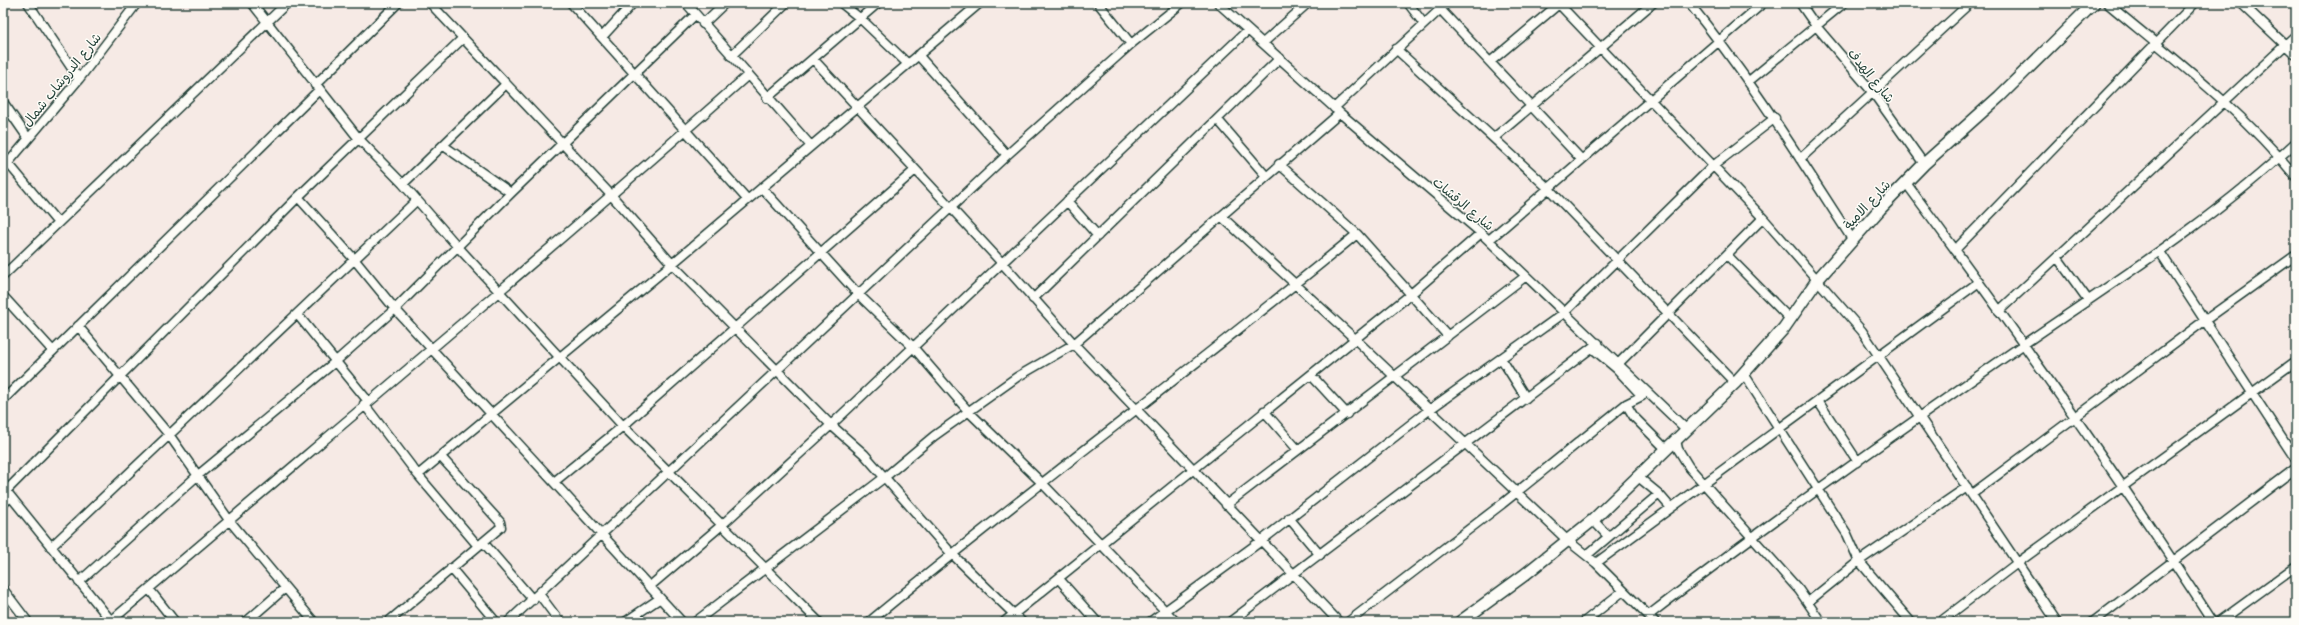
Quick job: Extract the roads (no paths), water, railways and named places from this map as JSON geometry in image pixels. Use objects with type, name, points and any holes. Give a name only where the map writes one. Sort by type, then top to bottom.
[{"type":"street","points":[[28,3],[79,79]]},
{"type":"street","name":"شارع الدروشاب شمال","points":[[6,166],[79,79],[137,3]]},
{"type":"street","points":[[252,3],[317,88],[359,139],[403,184],[416,202],[623,426],[669,473],[723,524],[819,622]]},
{"type":"street","points":[[3,276],[286,3]]},
{"type":"street","points":[[3,400],[216,194],[398,3]]},
{"type":"street","points":[[430,3],[612,196],[672,264],[831,425],[864,454],[951,554],[1022,622]]},
{"type":"street","points":[[571,3],[747,199]]},
{"type":"street","points":[[602,37],[633,3]]},
{"type":"street","points":[[686,3],[767,98],[811,146]]},
{"type":"street","points":[[703,24],[725,3]]},
{"type":"street","points":[[731,56],[786,3]]},
{"type":"street","points":[[841,3],[861,19],[908,64]]},
{"type":"street","points":[[767,98],[814,60],[878,3]]},
{"type":"street","points":[[418,475],[491,415],[559,356],[672,264],[855,107],[980,3]]},
{"type":"street","points":[[1098,3],[1131,44]]},
{"type":"street","points":[[508,622],[778,371],[1006,155],[1131,44],[1182,3]]},
{"type":"street","name":"شارع الرقشات","points":[[1218,3],[1337,111],[1489,240],[1564,313],[1595,346],[1619,363],[1687,430]]},
{"type":"street","points":[[1263,43],[1308,3]]},
{"type":"street","points":[[1408,3],[1424,24]]},
{"type":"street","points":[[695,622],[885,477],[934,436],[1017,377],[1074,344],[1266,176],[1337,111],[1396,49],[1447,3]]},
{"type":"street","points":[[1490,62],[1559,3],[1763,218],[1862,331],[1972,494],[2016,564],[2057,622]]},
{"type":"street","points":[[1495,137],[1653,3]]},
{"type":"street","points":[[1689,3],[1720,40],[1775,118],[1852,240]]},
{"type":"street","points":[[1489,240],[1650,99],[1763,3]]},
{"type":"street","name":"شارع الهدف","points":[[1800,3],[1816,26],[1874,94],[1924,164]]},
{"type":"street","points":[[1749,81],[1844,3]]},
{"type":"street","points":[[1800,159],[1874,94],[1970,3]]},
{"type":"street","name":"شارع الامية","points":[[1460,622],[1523,576],[1593,520],[1637,476],[1687,430],[1744,374],[1790,319],[1818,279],[1852,240],[1924,164],[2000,96],[2094,3]]},
{"type":"street","points":[[2107,3],[2225,101],[2280,157],[2296,177]]},
{"type":"street","points":[[1955,250],[2157,44],[2195,3]]},
{"type":"street","points":[[2241,3],[2296,55]]},
{"type":"street","points":[[1440,9],[1533,106],[1581,159]]},
{"type":"street","points":[[79,582],[197,476],[335,362],[395,309],[510,193],[635,75],[695,15]]},
{"type":"street","points":[[649,587],[723,524],[831,425],[1248,30]]},
{"type":"street","points":[[2000,311],[2296,35]]},
{"type":"street","points":[[3,504],[6,492],[119,376],[298,197],[463,38]]},
{"type":"street","points":[[1396,49],[1495,137],[1548,188],[1735,383]]},
{"type":"street","points":[[918,56],[1006,155]]},
{"type":"street","points":[[1033,298],[1218,120],[1280,58]]},
{"type":"street","points":[[814,60],[855,107],[1002,263],[1135,410],[1261,541],[1295,574],[1339,622]]},
{"type":"street","points":[[6,492],[112,622],[366,403],[612,196],[748,75]]},
{"type":"street","points":[[403,184],[444,146],[506,84]]},
{"type":"street","points":[[3,102],[28,138]]},
{"type":"street","points":[[1150,622],[1261,541],[1429,410],[1564,313],[1713,166],[1775,118]]},
{"type":"street","points":[[1218,120],[1266,176]]},
{"type":"street","points":[[1649,615],[1752,536],[2023,344],[2160,252],[2228,200],[2296,142]]},
{"type":"street","points":[[444,146],[510,193]]},
{"type":"street","points":[[1279,164],[1357,234],[1448,336]]},
{"type":"street","points":[[6,166],[58,223]]},
{"type":"street","points":[[554,482],[623,426],[914,171]]},
{"type":"street","points":[[1906,183],[2000,311],[2123,486],[2213,622]]},
{"type":"street","points":[[762,188],[820,254],[913,348],[969,412],[1042,483],[1176,622]]},
{"type":"street","points":[[298,197],[354,258],[395,309],[432,347],[491,415],[554,482],[659,599],[682,622]]},
{"type":"street","points":[[1067,201],[1098,236]]},
{"type":"street","points":[[51,547],[170,436],[354,258],[416,202]]},
{"type":"street","points":[[1221,216],[1355,339],[1567,540],[1596,563],[1655,622]]},
{"type":"street","points":[[1619,363],[1670,314],[1763,218]]},
{"type":"street","points":[[1004,622],[1102,545],[1264,411],[1411,294],[1481,233]]},
{"type":"street","points":[[869,622],[951,554],[1295,285],[1357,234]]},
{"type":"street","points":[[2160,252],[2296,460]]},
{"type":"street","points":[[1727,255],[1790,319]]},
{"type":"street","points":[[1972,494],[2204,321],[2296,255]]},
{"type":"street","points":[[2057,257],[2088,300]]},
{"type":"street","points":[[1226,505],[1526,276]]},
{"type":"street","points":[[1596,563],[1979,282]]},
{"type":"street","points":[[3,296],[53,351]]},
{"type":"street","points":[[297,314],[366,403],[418,475],[481,544],[560,622]]},
{"type":"street","points":[[78,326],[170,436],[229,520],[314,622]]},
{"type":"street","points":[[1230,622],[1595,346],[1630,385],[1638,390],[1642,396],[1626,404],[1517,491],[1348,622]]},
{"type":"street","points":[[1501,358],[1526,398]]},
{"type":"street","points":[[1940,622],[2016,564],[2296,361]]},
{"type":"street","points":[[1744,374],[1781,428],[1847,534],[1859,561],[1911,622]]},
{"type":"street","points":[[1311,375],[1347,414]]},
{"type":"street","points":[[1818,401],[1858,462]]},
{"type":"street","points":[[1626,404],[1634,417],[1666,449]]},
{"type":"street","points":[[1264,411],[1298,450]]},
{"type":"street","points":[[1676,440],[1683,458],[1808,602],[1821,622]]},
{"type":"street","points":[[388,622],[481,544],[501,525],[441,457]]},
{"type":"street","points":[[2093,622],[2296,468]]},
{"type":"street","points":[[1637,476],[1659,494],[1671,508]]},
{"type":"street","points":[[1808,602],[1859,561],[1967,487]]},
{"type":"street","points":[[1587,555],[1659,494]]},
{"type":"street","points":[[1289,518],[1320,555]]},
{"type":"street","points":[[1593,520],[1606,534],[1610,534]]},
{"type":"street","points":[[2219,622],[2296,566]]},
{"type":"street","points":[[451,568],[496,622]]},
{"type":"street","points":[[1059,578],[1097,622]]},
{"type":"street","points":[[246,622],[285,588]]},
{"type":"street","points":[[149,589],[174,622]]},
{"type":"street","points":[[3,590],[28,622]]},
{"type":"street","points":[[1584,622],[1623,591]]},
{"type":"street","points":[[625,622],[659,599]]}]
